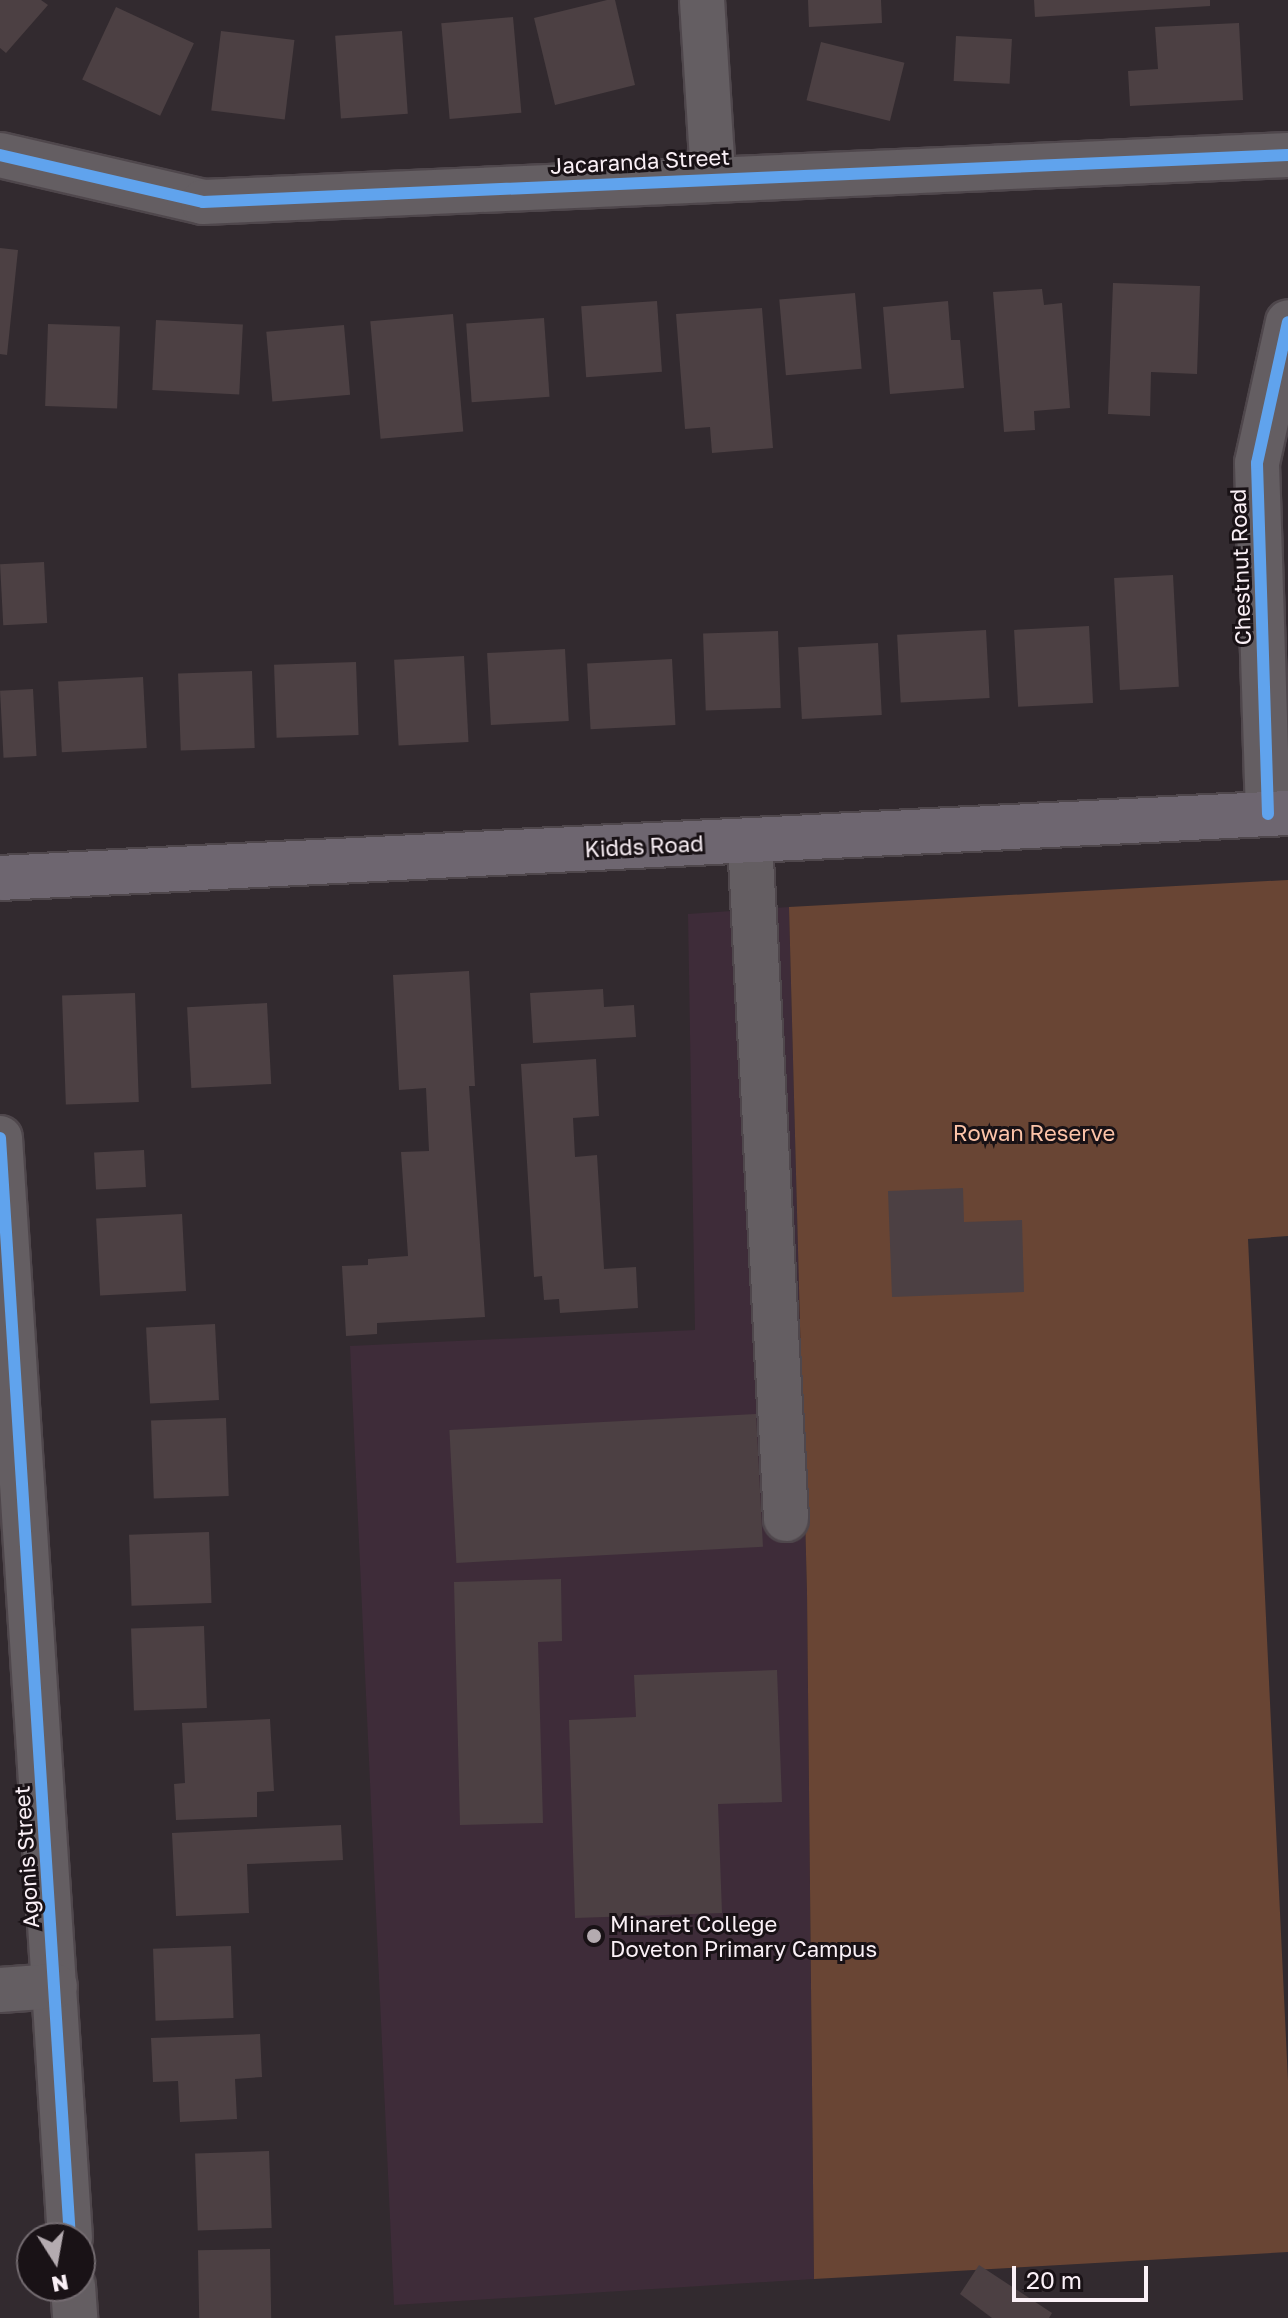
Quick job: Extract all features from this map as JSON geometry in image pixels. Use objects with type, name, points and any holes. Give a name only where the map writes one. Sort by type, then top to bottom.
[{"type":"main road","name":"Kidds Road","points":[[0,878],[1278,814]]},
{"type":"street","points":[[702,0],[713,177]]},
{"type":"street","name":"Jacaranda Street","points":[[0,155],[203,202],[713,177],[1288,155]]},
{"type":"street","name":"Chestnut Road","points":[[1278,814],[1257,463],[1288,322]]},
{"type":"street","points":[[750,841],[786,1519]]},
{"type":"street","name":"Agonis Street","points":[[0,1138],[10,1463],[55,1986],[69,2222]]},
{"type":"street","points":[[0,1990],[55,1986]]},
{"type":"shaded area","name":"Minaret College Doveton Primary Campus","points":[[789,907],[807,1592],[814,2279],[394,2305],[350,1346],[695,1330],[688,914]]},
{"type":"green space","name":"Rowan Reserve","points":[[1288,880],[1288,1236],[1248,1239],[1288,2081],[1288,2252],[814,2279],[807,1592],[789,907]]},
{"type":"building","points":[[0,0],[41,0],[48,5],[6,53],[0,48]]},
{"type":"building","points":[[615,0],[635,85],[555,105],[534,18]]},
{"type":"building","points":[[808,0],[881,0],[882,23],[809,27]]},
{"type":"building","points":[[1034,0],[1210,0],[1210,6],[1035,17]]},
{"type":"building","points":[[116,7],[194,43],[160,116],[82,80]]},
{"type":"building","points":[[513,17],[521,113],[450,119],[441,23]]},
{"type":"building","points":[[1239,23],[1243,100],[1130,106],[1128,71],[1158,69],[1155,27]]},
{"type":"building","points":[[221,31],[294,40],[285,119],[211,110]]},
{"type":"building","points":[[402,31],[408,114],[341,118],[335,36]]},
{"type":"building","points":[[956,36],[1012,39],[1010,84],[954,81]]},
{"type":"building","points":[[821,42],[904,63],[890,121],[806,100]]},
{"type":"building","points":[[0,248],[18,250],[7,355],[0,354]]},
{"type":"building","points":[[1113,283],[1200,286],[1197,374],[1151,372],[1150,416],[1108,414]]},
{"type":"building","points":[[1042,289],[1044,305],[1062,303],[1070,408],[1034,411],[1035,430],[1004,432],[993,292]]},
{"type":"building","points":[[855,293],[862,369],[786,375],[779,300]]},
{"type":"building","points":[[657,301],[662,372],[586,377],[581,306]]},
{"type":"building","points":[[948,301],[951,340],[960,340],[964,388],[890,394],[883,307]]},
{"type":"building","points":[[762,308],[773,448],[712,453],[710,427],[685,429],[676,314]]},
{"type":"building","points":[[453,314],[463,432],[381,439],[370,321]]},
{"type":"building","points":[[544,318],[550,397],[472,402],[466,323]]},
{"type":"building","points":[[156,320],[243,325],[239,394],[152,390]]},
{"type":"building","points":[[48,324],[120,327],[117,408],[45,406]]},
{"type":"building","points":[[344,325],[350,395],[272,402],[266,332]]},
{"type":"building","points":[[44,562],[47,623],[3,625],[0,564]]},
{"type":"building","points":[[1173,575],[1179,687],[1120,690],[1114,578]]},
{"type":"building","points":[[1089,626],[1093,703],[1018,707],[1014,630]]},
{"type":"building","points":[[986,630],[990,698],[901,703],[897,635]]},
{"type":"building","points":[[778,631],[781,708],[706,711],[703,634]]},
{"type":"building","points":[[878,643],[882,715],[802,719],[798,647]]},
{"type":"building","points":[[565,649],[569,721],[491,725],[487,653]]},
{"type":"building","points":[[464,656],[469,742],[399,746],[394,660]]},
{"type":"building","points":[[672,659],[675,725],[591,729],[587,663]]},
{"type":"building","points":[[356,662],[359,735],[277,738],[274,665]]},
{"type":"building","points":[[252,671],[255,748],[181,751],[178,674]]},
{"type":"building","points":[[143,677],[147,748],[62,752],[58,681]]},
{"type":"building","points":[[33,689],[37,756],[4,758],[0,691]]},
{"type":"building","points":[[469,971],[475,1086],[469,1086],[485,1317],[377,1323],[377,1334],[346,1336],[342,1266],[368,1265],[368,1259],[408,1256],[401,1152],[429,1151],[426,1088],[399,1090],[393,975]]},
{"type":"building","points":[[603,989],[604,1007],[634,1005],[636,1037],[533,1043],[530,993]]},
{"type":"building","points":[[135,993],[139,1102],[66,1104],[62,996]]},
{"type":"building","points":[[267,1003],[271,1084],[191,1088],[187,1007]]},
{"type":"building","points":[[596,1059],[599,1116],[573,1118],[575,1157],[597,1155],[604,1269],[636,1267],[638,1308],[560,1313],[559,1299],[544,1300],[542,1276],[534,1277],[521,1064]]},
{"type":"building","points":[[144,1150],[146,1187],[96,1190],[94,1153]]},
{"type":"building","points":[[963,1188],[964,1222],[1022,1220],[1024,1292],[892,1297],[888,1191]]},
{"type":"building","points":[[182,1214],[186,1291],[100,1295],[96,1219]]},
{"type":"building","points":[[215,1324],[219,1400],[150,1404],[146,1328]]},
{"type":"building","points":[[756,1414],[763,1547],[456,1563],[449,1430]]},
{"type":"building","points":[[226,1418],[229,1496],[154,1499],[151,1421]]},
{"type":"building","points":[[209,1532],[211,1603],[132,1606],[129,1535]]},
{"type":"building","points":[[561,1579],[562,1641],[538,1642],[543,1823],[460,1825],[454,1582]]},
{"type":"building","points":[[204,1626],[207,1708],[134,1710],[131,1629]]},
{"type":"building","points":[[777,1670],[782,1802],[718,1804],[722,1913],[575,1918],[569,1720],[636,1717],[634,1675]]},
{"type":"building","points":[[270,1719],[274,1791],[257,1792],[257,1817],[176,1820],[174,1784],[185,1783],[182,1723]]},
{"type":"building","points":[[341,1825],[343,1860],[247,1864],[249,1913],[176,1916],[172,1833]]},
{"type":"building","points":[[231,1946],[234,2018],[156,2021],[153,1949]]},
{"type":"building","points":[[260,2034],[262,2077],[235,2079],[237,2119],[180,2122],[178,2081],[153,2082],[151,2038]]},
{"type":"building","points":[[269,2151],[272,2228],[198,2231],[195,2154]]},
{"type":"building","points":[[270,2249],[271,2318],[199,2318],[198,2250]]},
{"type":"building","points":[[979,2265],[1052,2313],[1049,2318],[992,2318],[960,2294]]},
{"type":"cycle path","points":[[0,155],[203,202],[1288,155]]},
{"type":"cycle path","points":[[1268,814],[1257,463],[1288,322]]},
{"type":"cycle path","points":[[0,1138],[69,2222]]},
{"type":"place","name":"Minaret College Doveton Primary Campus","points":[[594,1936]]}]
